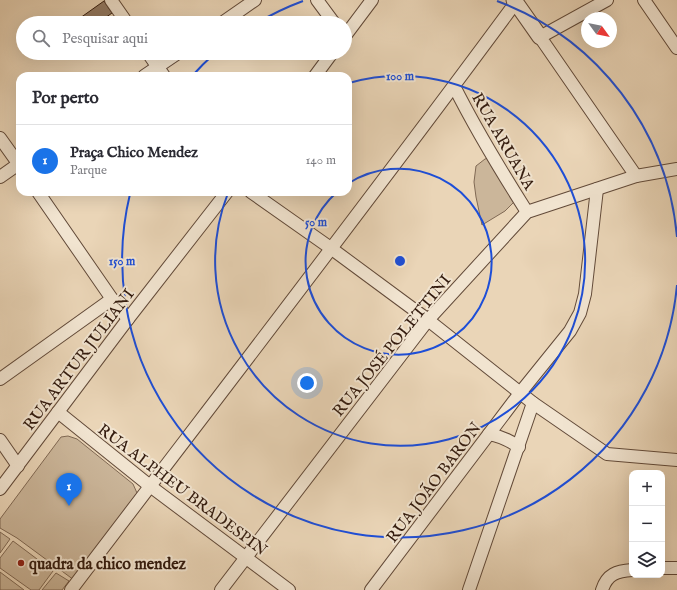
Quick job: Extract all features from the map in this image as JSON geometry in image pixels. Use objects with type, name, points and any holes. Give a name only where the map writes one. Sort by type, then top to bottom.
[{"type":"street","points":[[111,0],[122,16]]},
{"type":"street","points":[[232,16],[255,0]]},
{"type":"street","points":[[317,0],[329,16]]},
{"type":"street","points":[[352,27],[372,0]]},
{"type":"street","points":[[540,38],[607,0]]},
{"type":"street","points":[[644,0],[677,48]]},
{"type":"street","points":[[71,590],[332,249],[454,86],[515,1],[636,176]]},
{"type":"street","points":[[153,60],[161,71],[171,60]]},
{"type":"street","points":[[317,72],[327,60]]},
{"type":"street","name":"RUA ARUANA","points":[[454,86],[485,145],[527,212]]},
{"type":"street","points":[[0,138],[16,160]]},
{"type":"street","points":[[0,177],[16,167]]},
{"type":"street","name":"RUA JOSÉ POLETTINI","points":[[221,590],[428,320],[527,212],[636,176],[677,168]]},
{"type":"street","name":"RUA JOÃO BARON","points":[[371,590],[520,393],[570,331],[580,313],[585,294],[597,189]]},
{"type":"street","points":[[41,196],[112,299],[128,319]]},
{"type":"street","name":"RUA ARTUR JULIANI","points":[[0,489],[128,319],[224,196]]},
{"type":"street","points":[[257,196],[332,249],[428,320],[533,403],[607,454],[677,460]]},
{"type":"street","points":[[0,379],[112,299]]},
{"type":"street","points":[[469,590],[533,403]]},
{"type":"street","name":"RUA ALPHEU BRADESPIN","points":[[58,412],[150,486],[289,590]]},
{"type":"street","points":[[489,434],[505,438],[518,447]]},
{"type":"street","points":[[0,440],[18,466]]},
{"type":"street","points":[[665,568],[677,568],[677,561]]},
{"type":"street","points":[[602,590],[604,584],[611,575],[629,570]]},
{"type":"shaded area","points":[[488,158],[516,200],[505,211],[482,225],[474,182],[476,166]]},
{"type":"shaded area","points":[[68,436],[77,439],[133,484],[137,493],[74,580],[17,538],[0,528],[0,519],[61,437]]},
{"type":"shaded area","points":[[0,532],[10,539],[0,553]]},
{"type":"shaded area","name":"quadra da chico mendez","points":[[13,541],[53,571],[39,590],[31,590],[0,568],[0,558]]},
{"type":"shaded area","points":[[0,572],[24,590],[0,590]]},
{"type":"shaded area","points":[[56,573],[69,581],[62,590],[42,590]]},
{"type":"building","points":[[104,1],[112,13],[108,16],[83,16]]},
{"type":"place","name":"Praça Chico Mendez","points":[[69,506]]},
{"type":"place","name":"quadra da chico mendez","points":[[21,563]]}]
